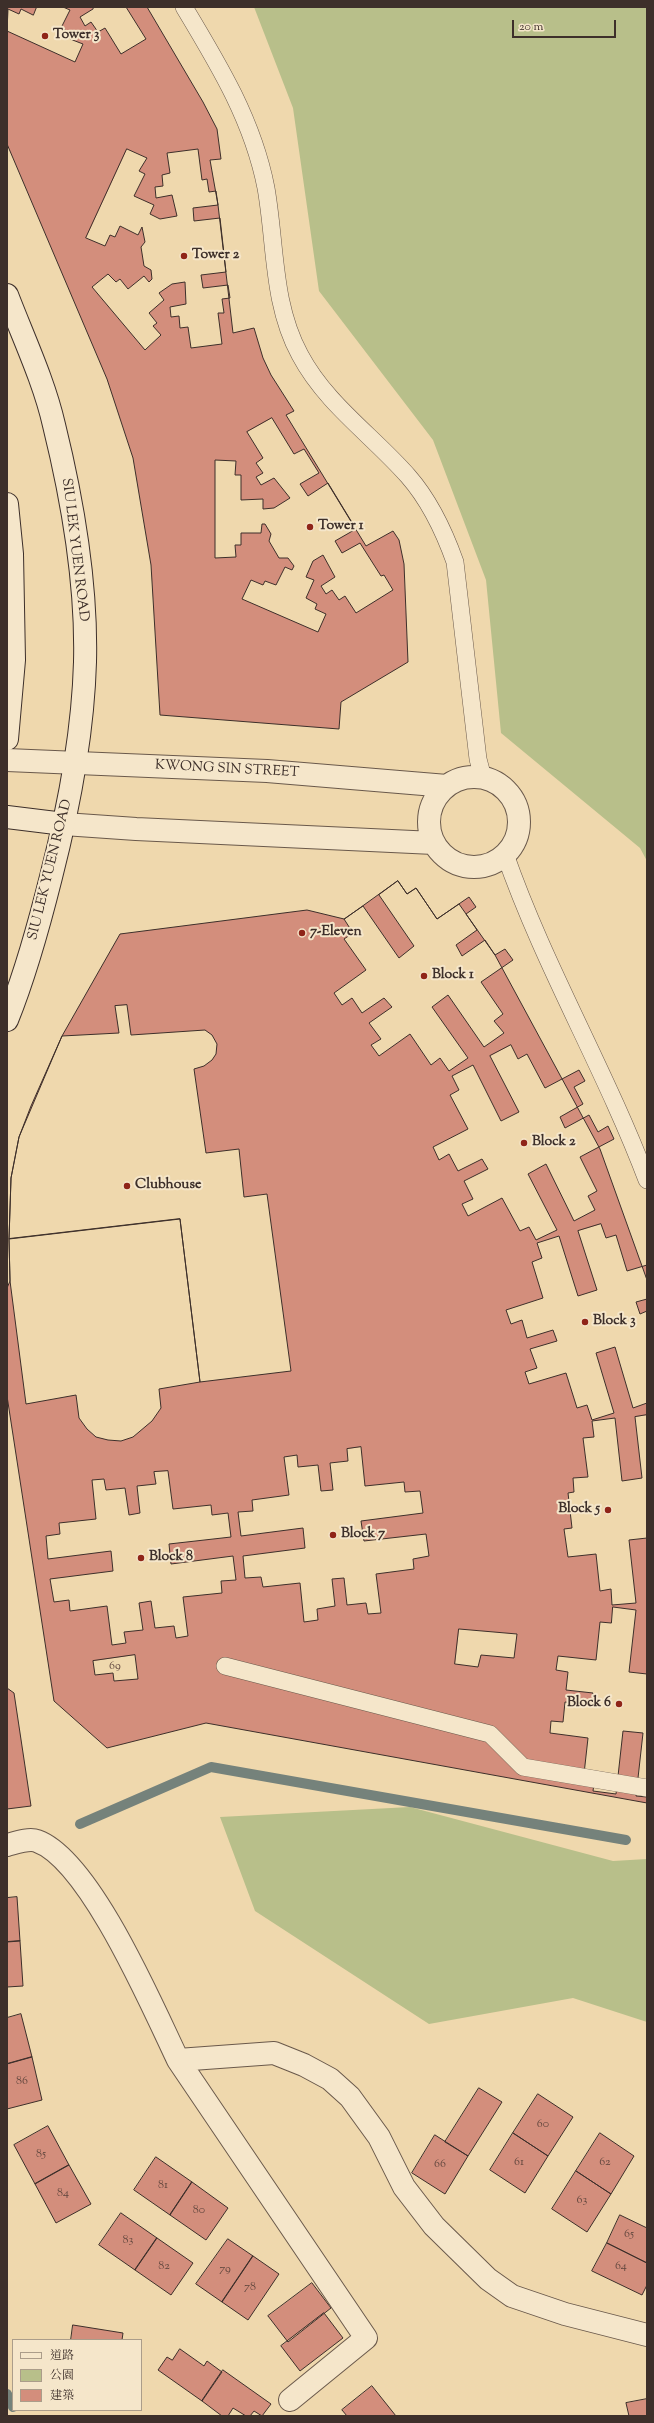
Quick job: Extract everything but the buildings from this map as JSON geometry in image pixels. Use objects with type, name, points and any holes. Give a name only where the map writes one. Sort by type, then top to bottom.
[{"type":"street","name":"SIU LEK YUEN ROAD","points":[[7,295],[54,423],[69,492],[80,570],[85,661],[76,763],[64,824],[37,933],[21,985],[7,1020]]},
{"type":"street","points":[[7,504],[12,554],[14,660],[7,739]]},
{"type":"street","name":"KWONG SIN STREET","points":[[7,760],[267,771],[447,786]]},
{"type":"street","name":"KWONG SIN STREET","points":[[470,777],[483,778],[496,783],[507,791],[514,803],[518,816],[518,830],[513,843],[505,854],[494,862],[481,866],[467,867],[453,863],[442,855],[434,843],[428,819],[431,806],[437,795],[447,786],[470,777]]},
{"type":"street","points":[[7,817],[64,824],[143,830],[434,843]]},
{"type":"street","points":[[7,1845],[35,1840],[50,1847],[83,1884],[107,1922],[178,2060],[366,2338],[290,2400]]},
{"type":"street","points":[[178,2060],[274,2054],[304,2065],[330,2079],[350,2097],[379,2137],[404,2187],[434,2226],[488,2279],[512,2296],[565,2314],[647,2335]]},
{"type":"lane","points":[[184,7],[231,87],[246,120],[258,154],[266,189],[278,291],[286,324],[300,355],[319,384],[341,410],[408,476],[422,494],[445,535],[455,562],[478,759],[483,778]]},
{"type":"lane","points":[[505,854],[523,904],[625,1122],[647,1180]]},
{"type":"lane","points":[[225,1666],[490,1734],[523,1767],[647,1788]]},
{"type":"green space","points":[[254,7],[647,7],[647,861],[640,848],[501,733],[486,580],[433,440],[319,291],[293,108]]},
{"type":"green space","points":[[410,1807],[613,1861],[647,1859],[647,2022],[573,1998],[429,2024],[255,1911],[220,1817]]},
{"type":"waterway","points":[[80,1824],[211,1767],[626,1840]]},
{"type":"waterway","points":[[7,2394],[12,2405]]},
{"type":"place","name":"Tower 3","points":[[45,36]]},
{"type":"place","name":"Tower 2","points":[[184,256]]},
{"type":"place","name":"Tower 1","points":[[310,527]]},
{"type":"place","name":"7-Eleven","points":[[302,933]]},
{"type":"place","name":"Block 1","points":[[424,976]]},
{"type":"place","name":"Block 2","points":[[524,1143]]},
{"type":"place","name":"Clubhouse","points":[[127,1186]]},
{"type":"place","name":"Block 3","points":[[585,1322]]},
{"type":"place","name":"Block 5","points":[[608,1510]]},
{"type":"place","name":"Block 7","points":[[333,1535]]},
{"type":"place","name":"Block 8","points":[[141,1558]]},
{"type":"place","name":"Block 6","points":[[619,1704]]}]
